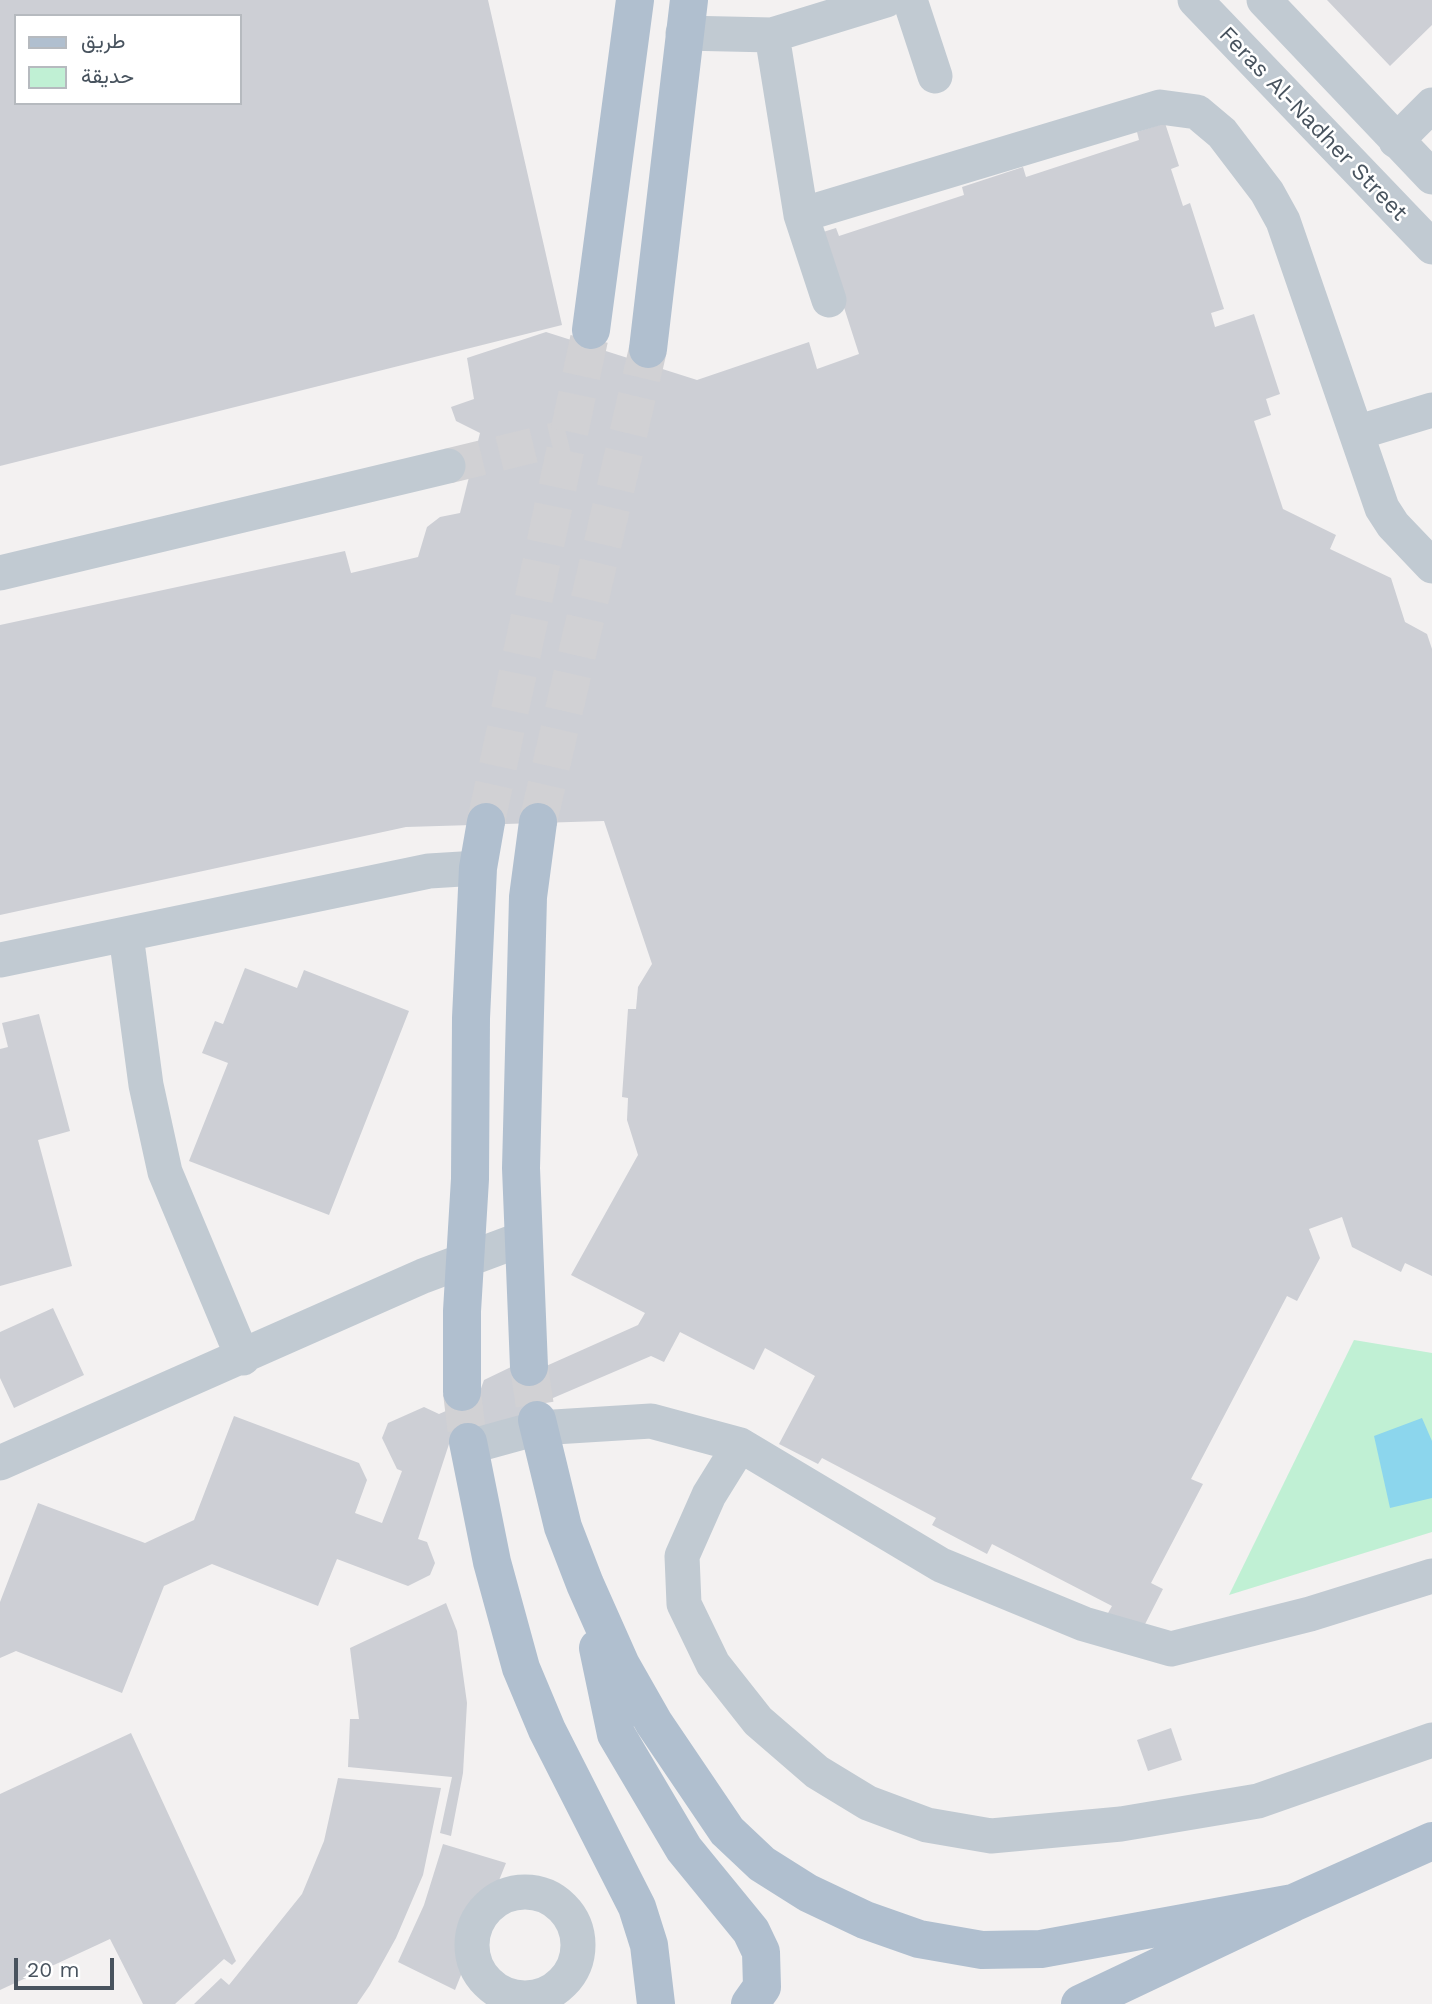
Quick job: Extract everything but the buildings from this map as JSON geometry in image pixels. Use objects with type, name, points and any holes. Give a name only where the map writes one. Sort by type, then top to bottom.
[{"type":"main road","points":[[592,330],[635,0]]},
{"type":"main road","points":[[648,349],[686,16]]},
{"type":"main road","points":[[462,1392],[470,1179],[471,1018],[478,868],[486,822]]},
{"type":"main road","points":[[529,1367],[522,1238],[524,998],[528,897],[538,822]]},
{"type":"main road","points":[[538,1424],[563,1527],[621,1665],[654,1723],[727,1830],[762,1864],[808,1893],[865,1920],[919,1939],[982,1950],[1041,1949],[1293,1903]]},
{"type":"main road","points":[[468,1444],[489,1549],[520,1668],[547,1730],[637,1907],[660,1994]]},
{"type":"main road","points":[[585,1584],[616,1734],[684,1849],[751,1931],[761,1952],[762,1987],[750,2004]]},
{"type":"main road","points":[[1080,2004],[1293,1903],[1432,1841]]},
{"type":"street","points":[[686,16],[791,20],[886,0]]},
{"type":"street","points":[[910,0],[935,76]]},
{"type":"street","name":"Feras Al-Nadher Street","points":[[1195,0],[1432,247]]},
{"type":"street","name":"Feras Al-Nadher Street","points":[[1264,0],[1432,177]]},
{"type":"street","points":[[791,20],[801,215],[829,300]]},
{"type":"street","points":[[1396,141],[1432,105]]},
{"type":"street","points":[[801,215],[1160,107],[1197,112],[1222,133],[1267,192],[1283,221],[1386,516],[1432,566]]},
{"type":"street","points":[[1356,433],[1432,410]]},
{"type":"street","points":[[0,573],[448,466]]},
{"type":"street","points":[[0,960],[429,871],[478,868]]},
{"type":"street","points":[[126,935],[146,1085],[165,1172],[243,1358]]},
{"type":"street","points":[[0,1463],[243,1358],[422,1276],[522,1238]]},
{"type":"street","points":[[468,1444],[538,1424],[651,1421],[740,1445],[941,1565],[1084,1624],[1171,1649],[1310,1614],[1432,1576]]},
{"type":"street","points":[[740,1445],[709,1495],[682,1556],[684,1604],[713,1664],[758,1721],[817,1772],[869,1803],[927,1825],[991,1836],[1108,1825],[1258,1801],[1432,1740]]},
{"type":"street","points":[[570,2004],[569,1988],[579,1948],[577,1931],[570,1916],[559,1903],[544,1895],[526,1891],[508,1894],[492,1903],[480,1916],[474,1933],[473,1951],[477,1968],[494,1993],[536,1997],[565,1980],[574,1965]]},
{"type":"street","points":[[761,1952],[775,1989],[775,2004]]},
{"type":"green space","points":[[1354,1340],[1432,1353],[1432,1532],[1229,1595]]},
{"type":"water","points":[[1422,1418],[1432,1441],[1432,1498],[1390,1508],[1374,1436]]},
{"type":"tunnel","points":[[486,822],[591,330]]},
{"type":"tunnel","points":[[538,822],[648,349]]},
{"type":"tunnel","points":[[448,466],[567,437]]},
{"type":"tunnel","points":[[529,1367],[537,1420]]},
{"type":"tunnel","points":[[462,1392],[468,1442]]}]
